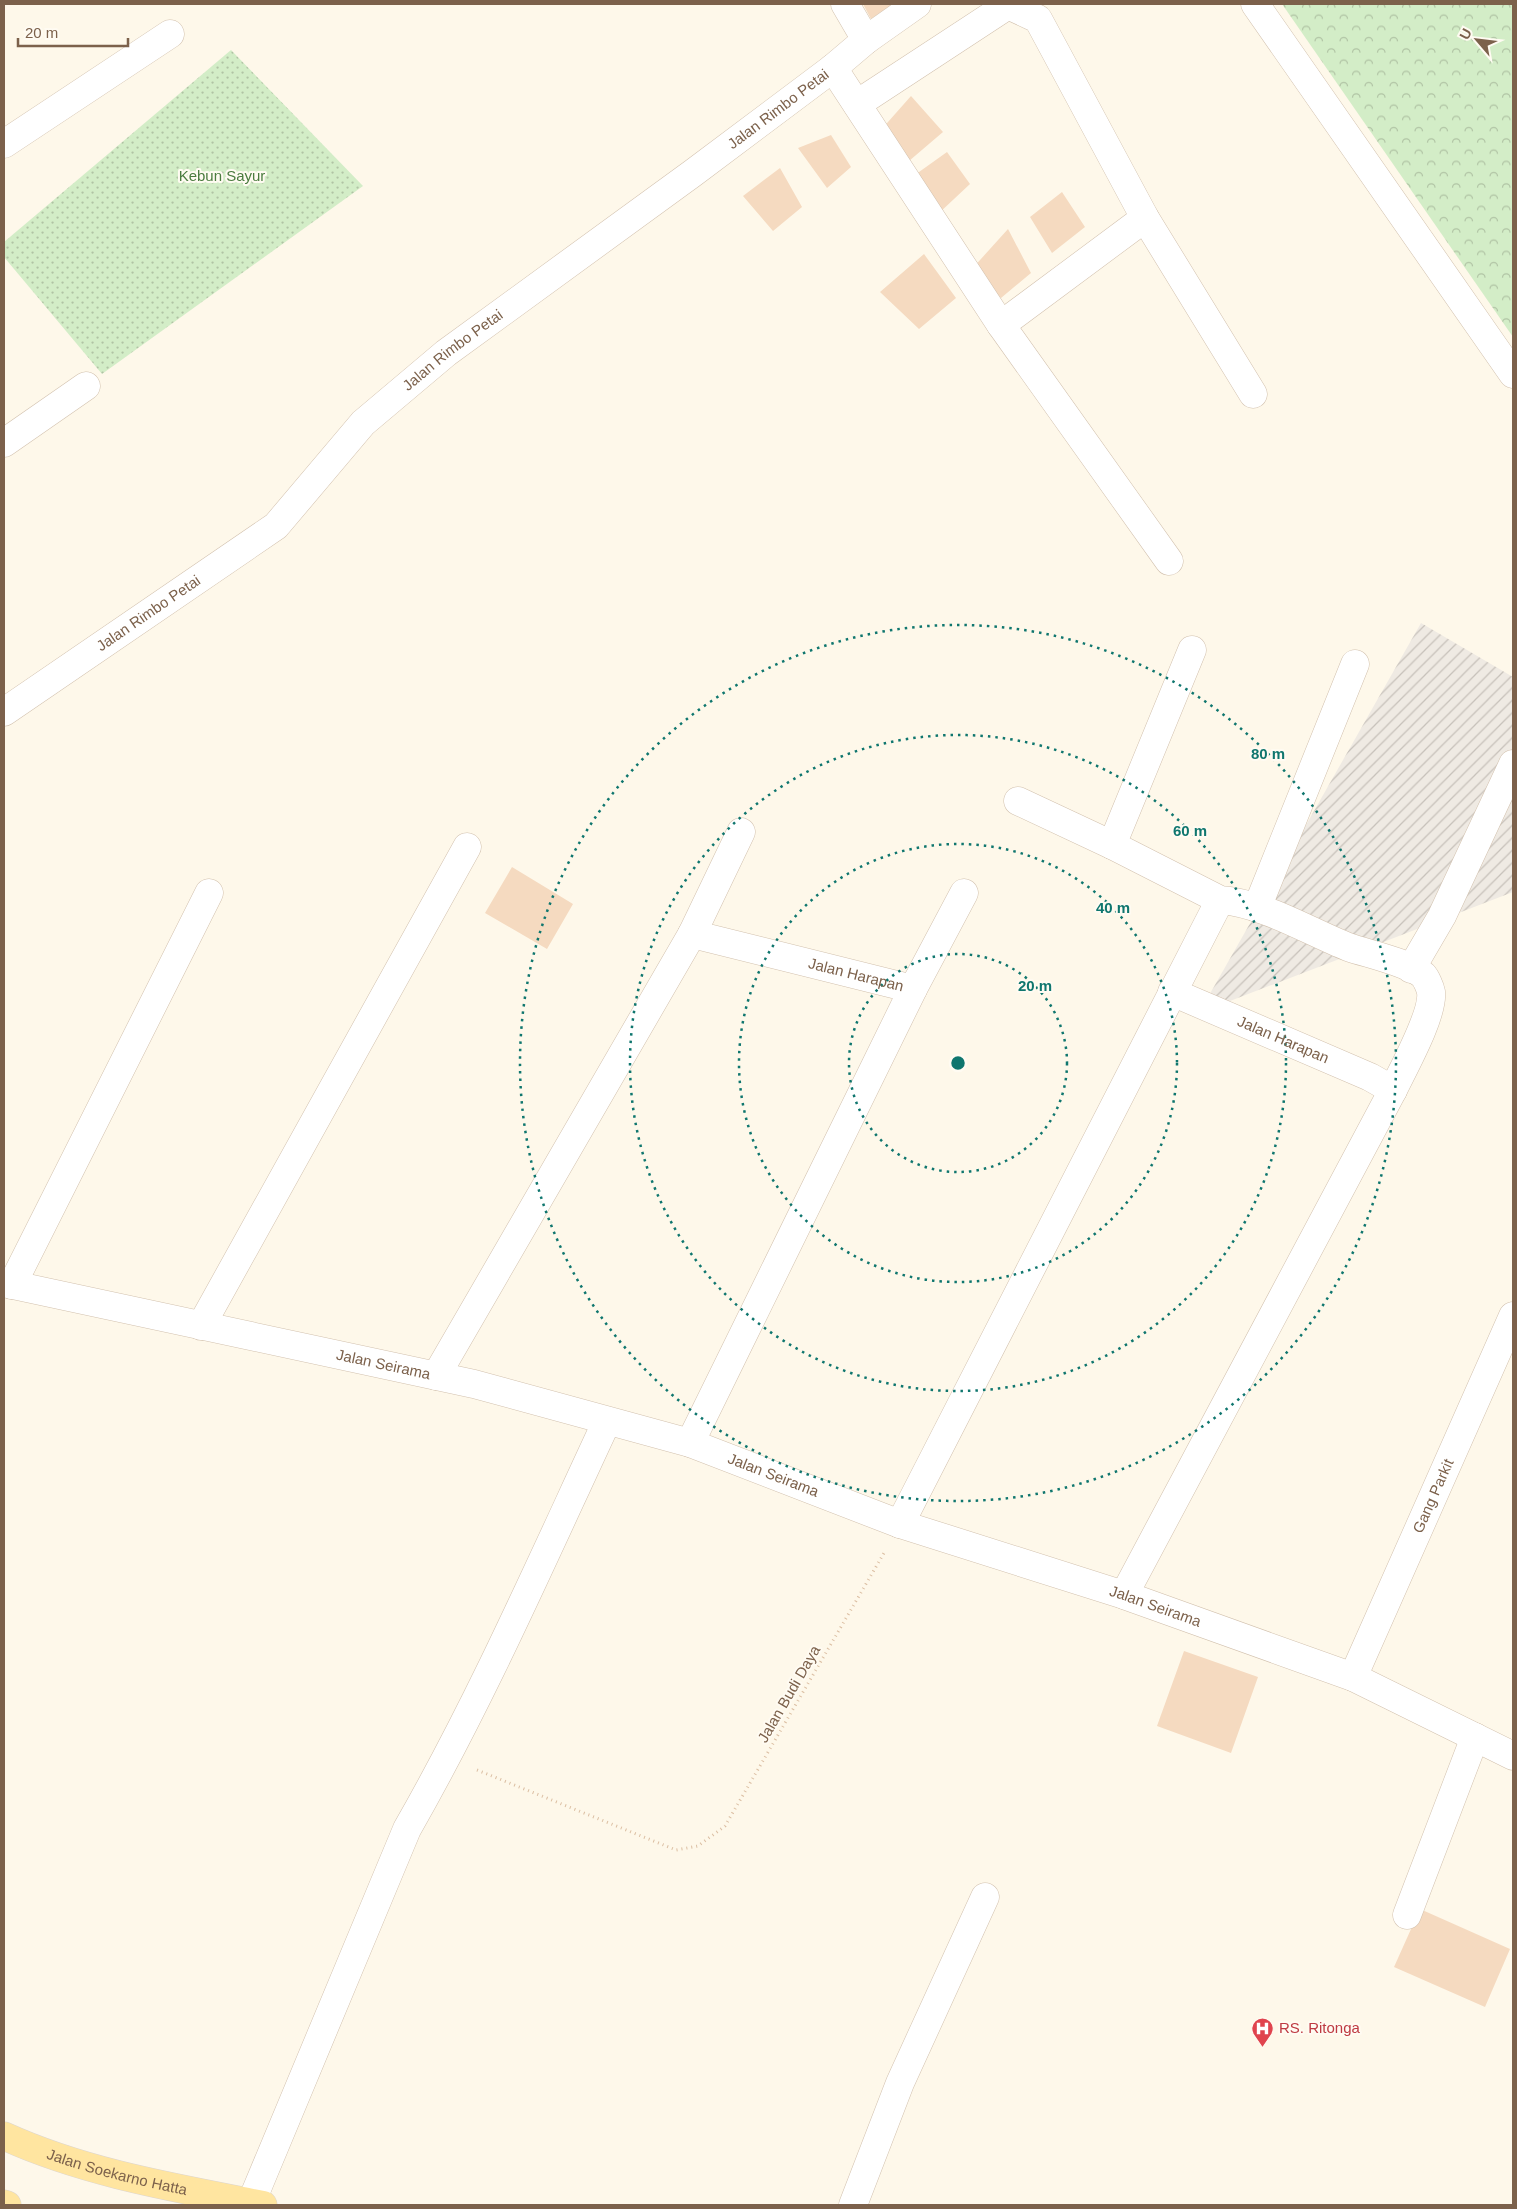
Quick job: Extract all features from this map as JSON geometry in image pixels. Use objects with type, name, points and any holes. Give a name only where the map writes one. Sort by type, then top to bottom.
[{"type":"main road","name":"Jalan Soekarno Hatta","points":[[4,2136],[72,2162],[211,2196],[257,2204]]},
{"type":"street","points":[[845,4],[866,40]]},
{"type":"street","name":"Jalan Rimbo Petai","points":[[4,712],[276,526],[363,423],[446,353],[693,173],[833,68],[866,40],[917,4]]},
{"type":"street","points":[[1255,4],[1513,374]]},
{"type":"street","points":[[857,104],[1008,5],[1038,19],[1145,218],[1253,394]]},
{"type":"street","points":[[4,144],[170,34]]},
{"type":"street","points":[[833,68],[1001,325],[1169,561]]},
{"type":"street","points":[[1001,325],[1145,218]]},
{"type":"street","points":[[4,443],[86,386]]},
{"type":"street","points":[[1112,845],[1192,650]]},
{"type":"street","points":[[1257,908],[1355,664]]},
{"type":"street","points":[[1411,969],[1442,916],[1513,764]]},
{"type":"street","points":[[1018,801],[1112,845],[1220,900],[1238,901],[1348,947],[1411,969],[1424,976],[1431,992],[1427,1016],[1393,1090],[1124,1594]]},
{"type":"street","points":[[436,1376],[692,934],[741,832]]},
{"type":"street","points":[[201,1326],[467,847]]},
{"type":"street","name":"Jalan Harapan","points":[[692,934],[913,989],[964,892]]},
{"type":"street","points":[[8,1284],[208,893]]},
{"type":"street","points":[[900,1524],[1220,900]]},
{"type":"street","points":[[690,1443],[913,989]]},
{"type":"street","name":"Jalan Harapan","points":[[1172,992],[1370,1076],[1393,1090]]},
{"type":"street","name":"Jalan Seirama","points":[[8,1284],[474,1384],[690,1443],[900,1524],[1124,1594],[1353,1677],[1513,1756]]},
{"type":"street","name":"Gang Parkit","points":[[1353,1677],[1513,1316]]},
{"type":"street","points":[[257,2204],[407,1829],[436,1778],[534,1578],[607,1421]]},
{"type":"street","points":[[1407,1915],[1475,1737]]},
{"type":"street","points":[[853,2205],[900,2083],[985,1897]]},
{"type":"path","name":"Jalan Budi Daya","points":[[436,1778],[480,1770],[676,1850],[698,1846],[725,1826],[900,1524]]},
{"type":"shaded area","points":[[1421,623],[1513,677],[1513,892],[1199,1013]]},
{"type":"green space","points":[[1282,4],[1513,4],[1513,337]]},
{"type":"green space","name":"Kebun Sayur","points":[[231,50],[363,186],[102,374],[4,257],[4,242]]},
{"type":"building","points":[[863,4],[893,4],[871,19]]},
{"type":"building","points":[[911,96],[943,132],[909,161],[880,131]]},
{"type":"building","points":[[831,135],[851,167],[827,188],[798,148]]},
{"type":"building","points":[[947,152],[970,184],[938,214],[912,177]]},
{"type":"building","points":[[780,168],[802,207],[773,231],[743,196]]},
{"type":"building","points":[[1062,192],[1085,227],[1052,253],[1030,217]]},
{"type":"building","points":[[1008,229],[1031,273],[1001,298],[971,270]]},
{"type":"building","points":[[924,254],[956,298],[919,329],[880,292]]},
{"type":"building","points":[[512,867],[573,904],[547,949],[485,913]]},
{"type":"building","points":[[1184,1651],[1258,1677],[1231,1753],[1157,1726]]},
{"type":"building","points":[[1420,1909],[1510,1949],[1485,2007],[1394,1967]]},
{"type":"place","name":"RS. Ritonga","points":[[1263,2047]]}]
